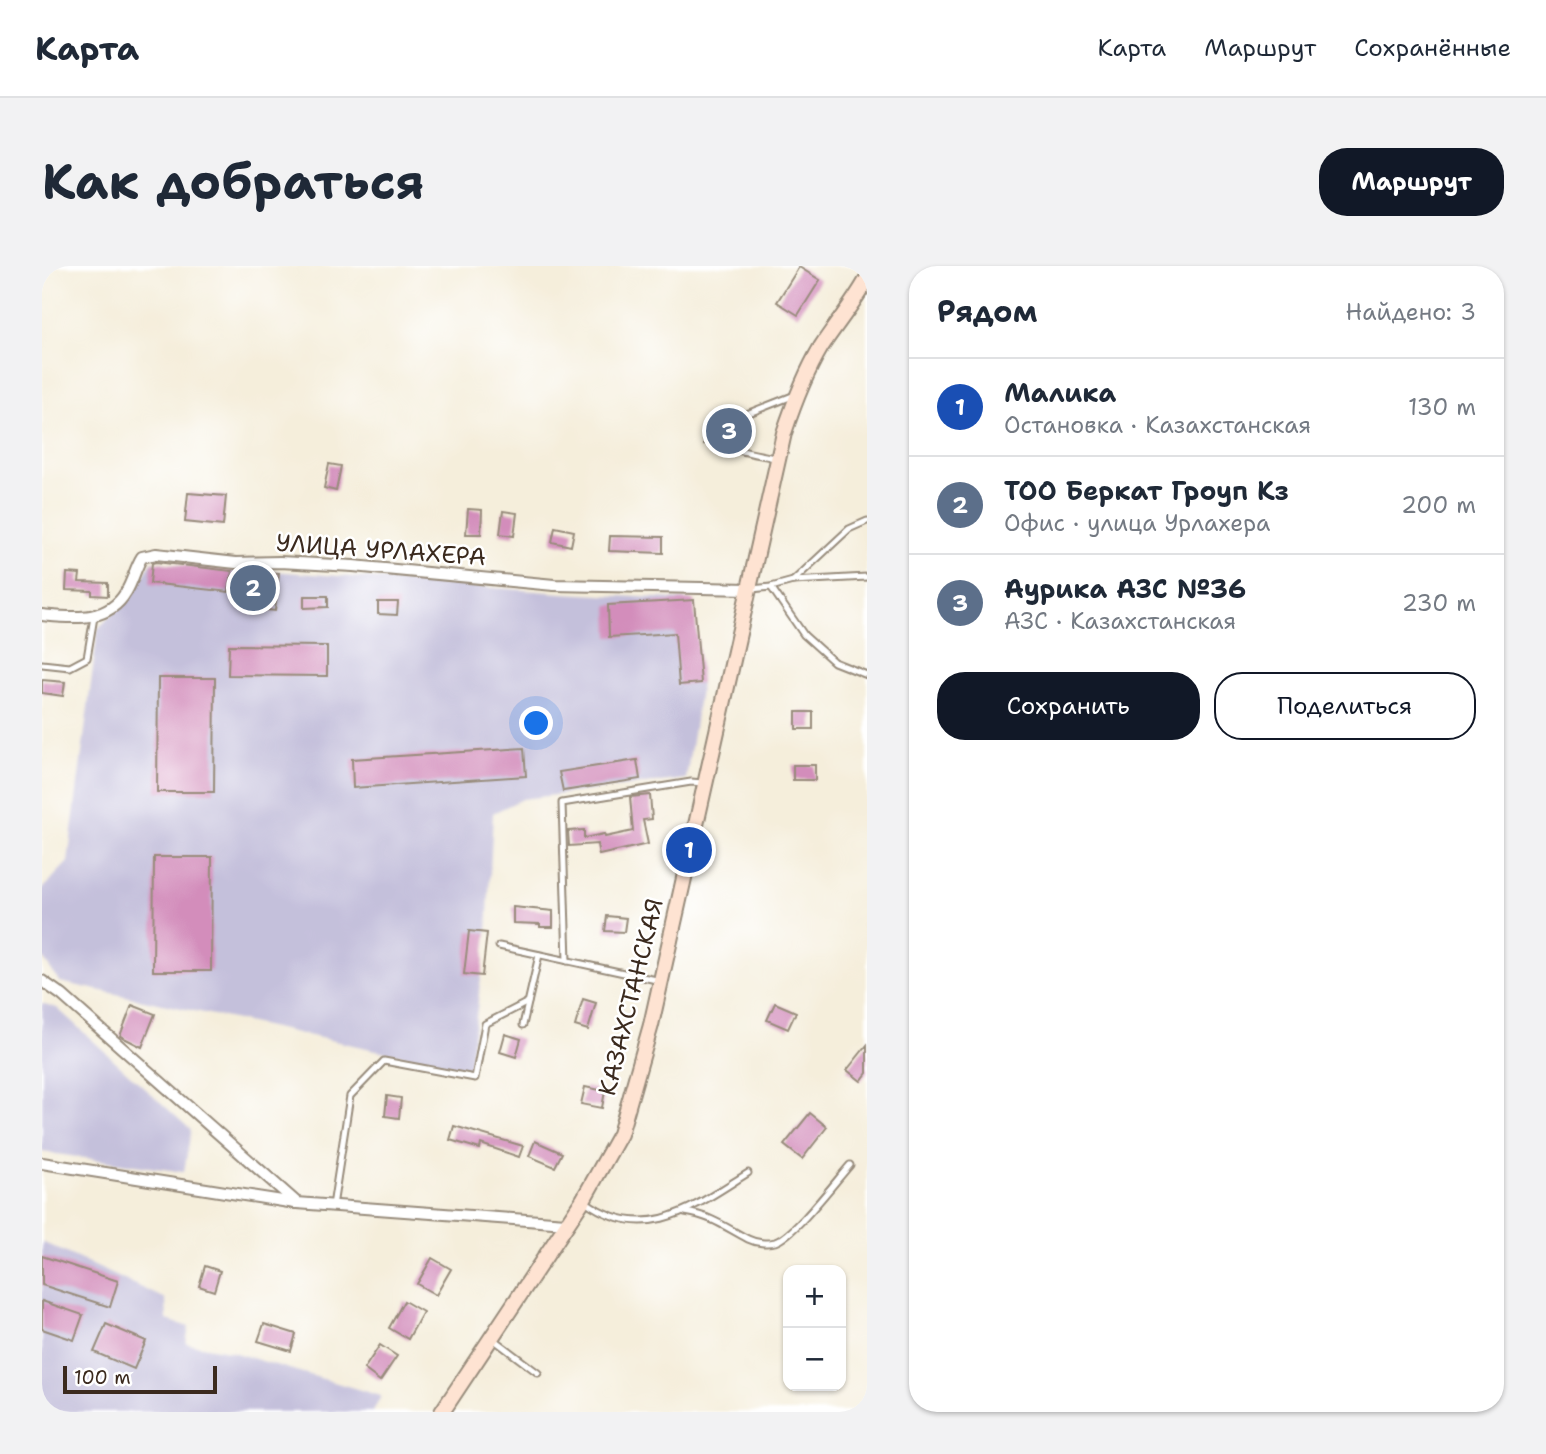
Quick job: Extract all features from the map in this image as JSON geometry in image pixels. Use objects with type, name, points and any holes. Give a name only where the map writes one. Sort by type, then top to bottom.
[{"type":"main road","name":"КАЗАХСТАНСКАЯ","points":[[442,1412],[583,1200],[620,1134],[660,981],[778,459],[797,393],[821,347],[853,304],[867,279]]},
{"type":"street","name":"УЛИЦА УРЛАХЕРА","points":[[94,617],[109,611],[121,600],[142,557],[156,554],[236,563],[280,562],[413,570],[554,585],[750,589]]},
{"type":"street","points":[[42,615],[94,617]]},
{"type":"street","points":[[42,981],[62,995],[297,1203]]},
{"type":"street","points":[[42,1163],[297,1203],[566,1223]]},
{"type":"lane","points":[[729,424],[752,411],[797,393]]},
{"type":"lane","points":[[722,441],[741,450],[778,459]]},
{"type":"lane","points":[[793,581],[849,529],[867,521]]},
{"type":"lane","points":[[750,589],[793,581],[867,577]]},
{"type":"lane","points":[[771,587],[804,635],[834,662],[867,675]]},
{"type":"lane","points":[[42,664],[70,667],[87,658],[94,617]]},
{"type":"lane","points":[[567,961],[562,803],[691,782],[705,783]]},
{"type":"lane","points":[[499,946],[660,981]]},
{"type":"lane","points":[[523,1025],[539,955]]},
{"type":"lane","points":[[333,1206],[349,1096],[384,1061],[475,1078],[485,1024],[528,1002]]},
{"type":"lane","points":[[685,1212],[717,1220],[750,1241],[776,1242],[792,1230],[850,1165]]},
{"type":"lane","points":[[583,1200],[598,1211],[628,1221],[655,1222],[685,1212],[748,1173]]},
{"type":"lane","points":[[491,1338],[538,1373]]},
{"type":"shaded area","points":[[152,561],[232,571],[247,569],[562,593],[694,600],[701,683],[686,779],[522,799],[493,813],[487,933],[469,1070],[60,982],[42,957],[42,889],[68,862],[98,629],[138,586]]},
{"type":"shaded area","points":[[42,1003],[57,1008],[191,1130],[184,1172],[42,1152]]},
{"type":"shaded area","points":[[42,1242],[166,1299],[167,1320],[189,1327],[186,1343],[232,1352],[381,1396],[373,1412],[42,1412]]},
{"type":"building","points":[[799,267],[820,280],[798,315],[777,302]]},
{"type":"building","points":[[743,422],[745,437],[729,440],[721,436],[717,442],[704,444],[702,429],[724,425],[730,429]]},
{"type":"building","points":[[329,464],[341,466],[336,491],[324,488]]},
{"type":"building","points":[[188,493],[226,496],[223,526],[185,522]]},
{"type":"building","points":[[468,509],[482,510],[481,534],[466,534]]},
{"type":"building","points":[[503,511],[517,513],[514,536],[500,534]]},
{"type":"building","points":[[555,527],[574,531],[571,546],[552,542]]},
{"type":"building","points":[[610,536],[663,537],[663,553],[609,551]]},
{"type":"building","points":[[152,563],[232,571],[229,592],[150,583]]},
{"type":"building","points":[[247,571],[279,573],[275,611],[243,607]]},
{"type":"building","points":[[67,573],[80,574],[79,582],[108,583],[108,596],[92,595],[92,591],[66,590]]},
{"type":"building","points":[[304,596],[328,596],[328,607],[304,608]]},
{"type":"building","points":[[694,600],[701,683],[679,685],[675,633],[609,637],[608,605]]},
{"type":"building","points":[[378,602],[398,602],[397,615],[378,614]]},
{"type":"building","points":[[229,645],[327,646],[327,676],[228,675]]},
{"type":"building","points":[[158,678],[215,678],[214,792],[157,792]]},
{"type":"building","points":[[42,680],[65,682],[63,696],[42,693]]},
{"type":"building","points":[[796,712],[813,712],[813,729],[796,729]]},
{"type":"building","points":[[524,748],[526,776],[353,788],[352,759]]},
{"type":"building","points":[[637,760],[640,779],[563,791],[559,772]]},
{"type":"building","points":[[793,765],[815,765],[815,780],[793,780]]},
{"type":"building","points":[[650,795],[652,819],[643,820],[648,844],[599,855],[597,844],[569,846],[568,831],[584,830],[584,838],[633,831],[630,797]]},
{"type":"building","points":[[154,857],[212,857],[211,971],[153,971]]},
{"type":"building","points":[[513,907],[553,911],[553,927],[513,923]]},
{"type":"building","points":[[607,916],[626,918],[624,932],[605,931]]},
{"type":"building","points":[[469,931],[487,933],[482,976],[464,974]]},
{"type":"building","points":[[583,999],[596,1003],[588,1030],[575,1026]]},
{"type":"building","points":[[775,1003],[796,1012],[788,1029],[767,1020]]},
{"type":"building","points":[[132,1005],[155,1014],[142,1047],[120,1036]]},
{"type":"building","points":[[505,1034],[521,1039],[516,1057],[500,1052]]},
{"type":"building","points":[[867,1045],[867,1073],[861,1081],[847,1070]]},
{"type":"building","points":[[585,1087],[605,1091],[602,1108],[581,1104]]},
{"type":"building","points":[[387,1096],[401,1098],[399,1118],[385,1116]]},
{"type":"building","points":[[810,1113],[827,1127],[802,1159],[784,1145]]},
{"type":"building","points":[[454,1126],[523,1146],[519,1157],[481,1144],[480,1149],[450,1140]]},
{"type":"building","points":[[535,1141],[562,1153],[555,1167],[529,1156]]},
{"type":"building","points":[[42,1256],[118,1281],[110,1307],[42,1285]]},
{"type":"building","points":[[432,1258],[451,1269],[436,1295],[417,1284]]},
{"type":"building","points":[[205,1266],[220,1271],[214,1291],[199,1286]]},
{"type":"building","points":[[42,1301],[83,1315],[74,1340],[42,1329]]},
{"type":"building","points":[[404,1301],[423,1312],[408,1339],[389,1328]]},
{"type":"building","points":[[106,1324],[146,1341],[134,1369],[94,1352]]},
{"type":"building","points":[[264,1324],[296,1334],[291,1351],[258,1341]]},
{"type":"building","points":[[380,1345],[397,1356],[380,1381],[364,1369]]},
{"type":"place","name":"Аурика АЗС №36","points":[[729,431]]},
{"type":"place","name":"ТОО Беркат Гроуп Кз","points":[[253,588]]},
{"type":"place","name":"Малика","points":[[689,850]]}]
